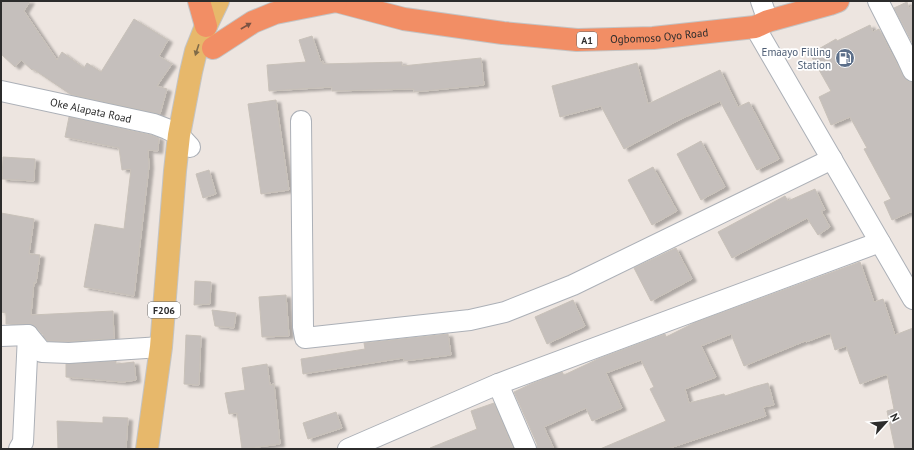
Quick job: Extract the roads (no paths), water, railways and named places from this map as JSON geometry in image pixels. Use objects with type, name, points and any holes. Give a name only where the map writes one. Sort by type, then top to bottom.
[{"type":"highway","points":[[199,1],[206,26]]},
{"type":"highway","points":[[213,48],[253,22],[276,13],[336,1]]},
{"type":"highway","name":"Ogbomoso Oyo Road","points":[[336,1],[404,19],[503,33],[577,40],[653,38],[761,24],[838,1]]},
{"type":"main road","name":"F206","points":[[184,141],[196,51],[218,1]]},
{"type":"main road","name":"F206","points":[[147,449],[161,347],[175,171],[195,108],[201,80],[213,48],[234,1]]},
{"type":"street","points":[[761,1],[761,24],[832,159],[913,299]]},
{"type":"street","points":[[878,1],[913,71]]},
{"type":"street","name":"Oke Alapata Road","points":[[1,91],[154,124],[167,129],[184,141]]},
{"type":"street","points":[[301,121],[303,327],[305,338],[470,320],[505,312],[573,285],[832,159]]},
{"type":"street","points":[[348,449],[498,384],[880,242]]},
{"type":"street","points":[[28,335],[42,352],[69,353],[161,347]]},
{"type":"street","points":[[1,336],[28,335]]},
{"type":"street","points":[[19,449],[23,442],[28,335]]},
{"type":"street","points":[[498,384],[526,449]]},
{"type":"place","name":"Emaayo Filling Station","points":[[845,58]]}]
